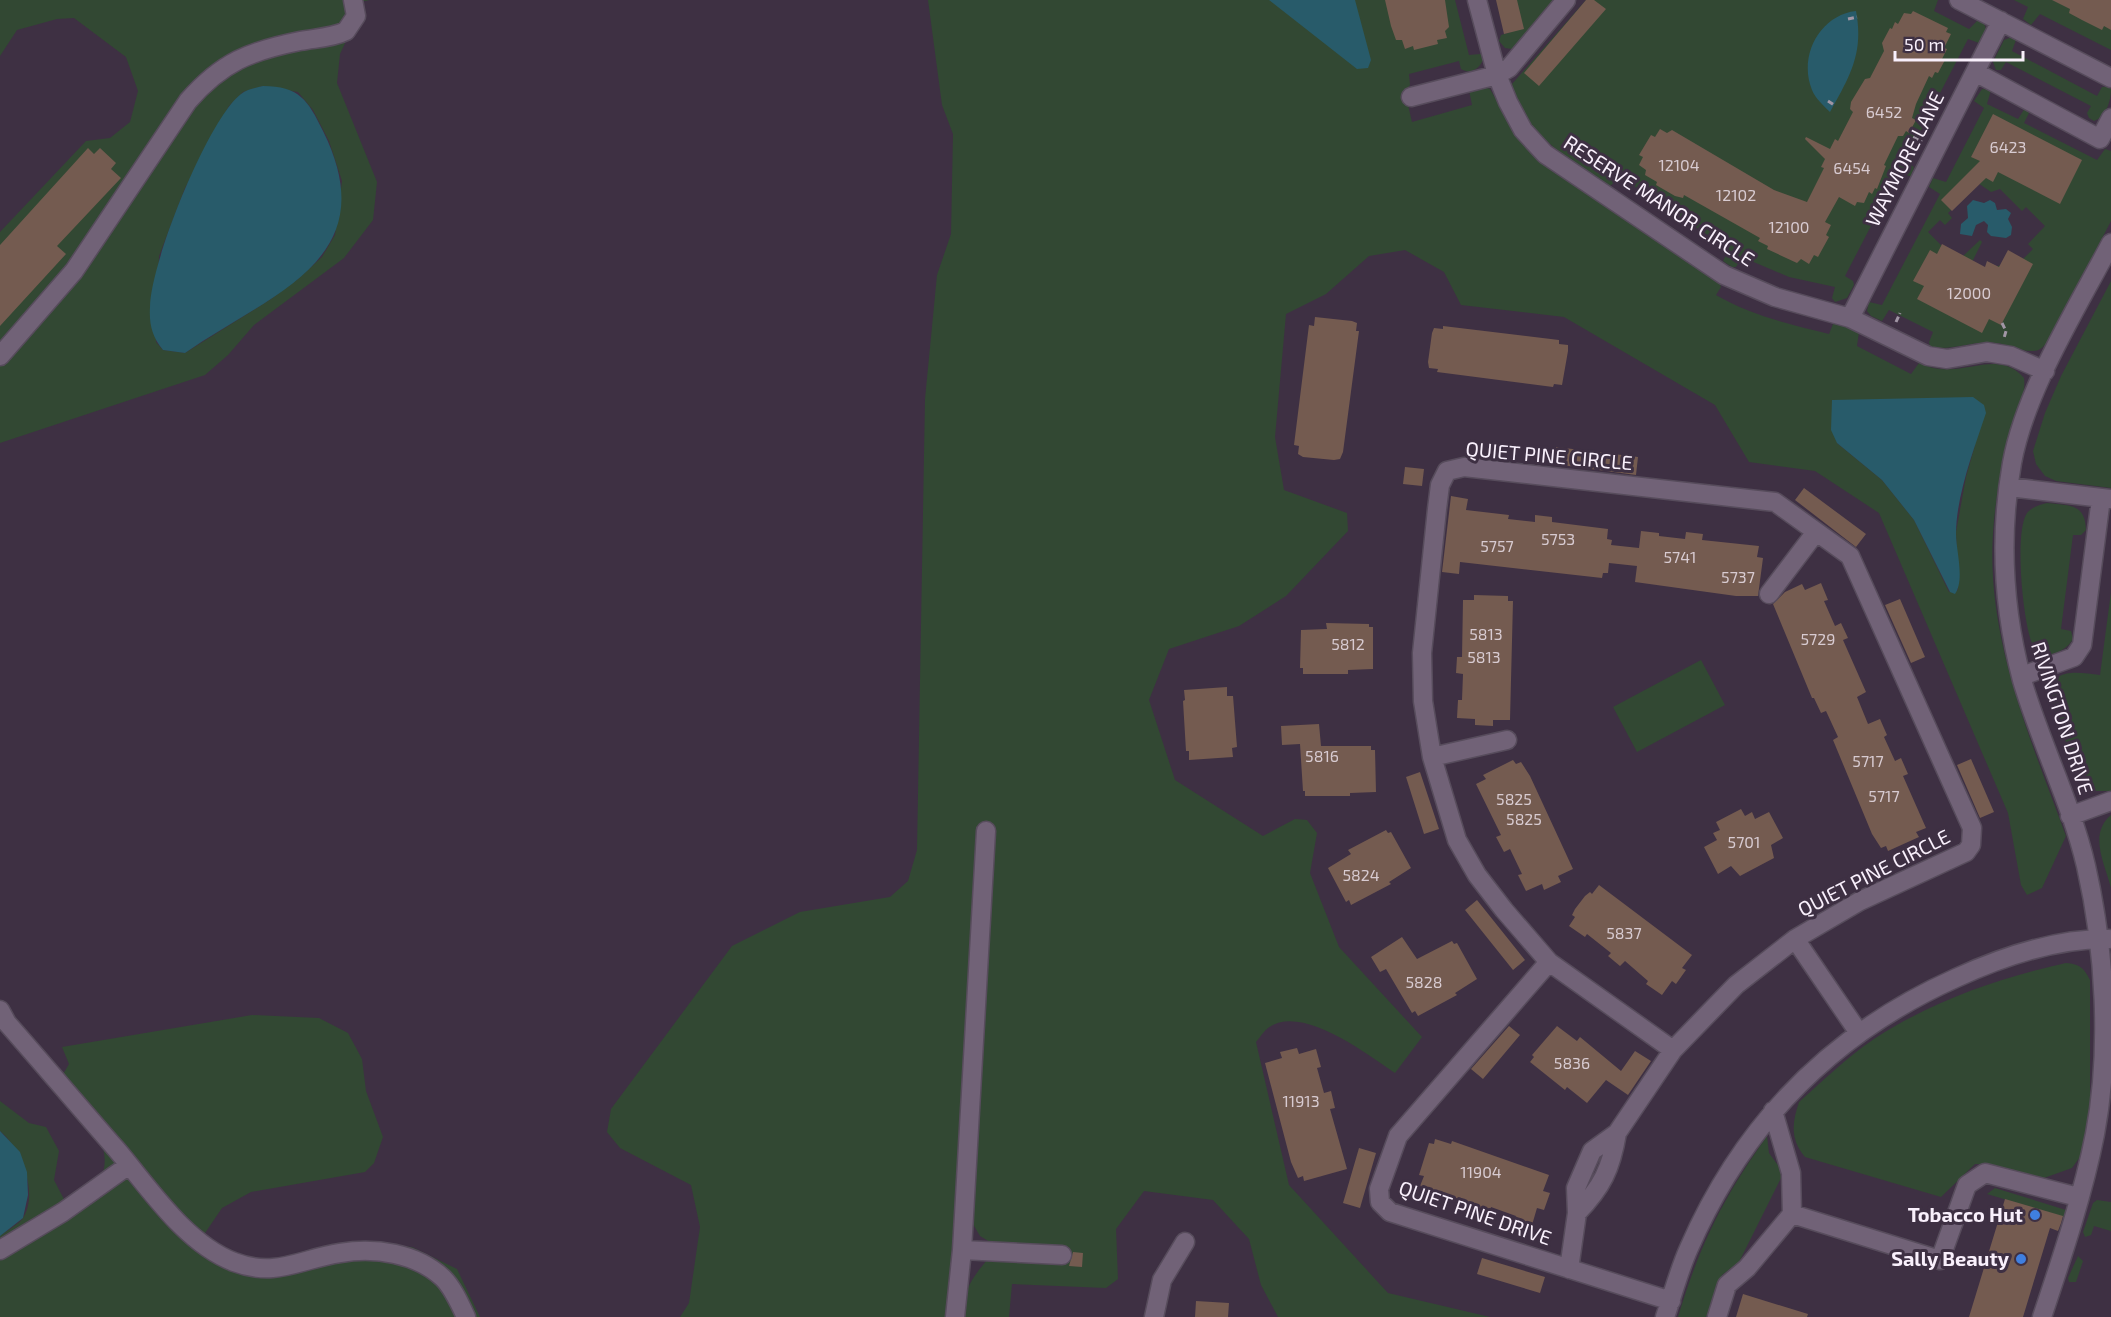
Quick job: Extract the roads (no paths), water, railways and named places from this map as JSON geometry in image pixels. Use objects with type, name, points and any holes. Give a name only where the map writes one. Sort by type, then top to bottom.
[{"type":"street","points":[[0,356],[74,271],[188,101],[203,83],[222,68],[250,53],[346,31],[356,16],[353,0]]},
{"type":"street","name":"RESERVE MANOR CIRCLE","points":[[1477,0],[1497,75],[1523,130],[1545,154],[1724,275],[1775,297],[1850,318],[1928,356],[1947,359],[1987,352],[2011,356],[2045,370]]},
{"type":"street","points":[[1411,97],[1497,75],[1509,68],[1566,0]]},
{"type":"street","points":[[1959,0],[2111,78]]},
{"type":"street","name":"WAYMORE LANE","points":[[1850,318],[2001,21]]},
{"type":"street","points":[[1975,72],[2100,139],[2111,118]]},
{"type":"street","name":"RIVINGTON DRIVE","points":[[2042,1317],[2095,1132],[2102,1084],[2105,939],[2085,863],[2022,676],[2011,628],[2002,566],[2012,460],[2026,415],[2045,370],[2111,243]]},
{"type":"street","name":"QUIET PINE CIRCLE","points":[[1464,467],[1774,502],[1816,532],[1850,556],[1972,828],[1971,845],[1958,857],[1860,901],[1795,939],[1736,985],[1673,1050],[1549,962],[1504,910],[1477,874],[1457,840],[1432,757],[1423,700],[1422,653],[1440,485],[1448,471],[1464,467]]},
{"type":"street","points":[[2009,487],[2106,499],[2103,536],[2082,645],[2074,657],[2022,676]]},
{"type":"street","points":[[1769,594],[1816,532]]},
{"type":"street","points":[[1432,757],[1507,740]]},
{"type":"street","points":[[2070,816],[2111,801]]},
{"type":"street","points":[[955,1317],[962,1250],[986,831]]},
{"type":"street","name":"QUIET PINE CIRCLE","points":[[1795,939],[1859,1033]]},
{"type":"street","points":[[1668,1309],[1688,1249],[1738,1156],[1773,1111],[1815,1068],[1859,1033],[1923,993],[1993,961],[2056,944],[2105,939]]},
{"type":"street","name":"QUIET PINE DRIVE","points":[[1549,962],[1398,1136],[1379,1196],[1380,1202],[1390,1212],[1569,1269],[1668,1309]]},
{"type":"street","points":[[0,1010],[7,1023],[129,1165],[198,1240],[233,1262],[260,1270],[290,1267],[340,1253],[385,1252],[416,1262],[444,1279],[466,1317]]},
{"type":"street","points":[[1569,1269],[1577,1213],[1576,1188],[1592,1151],[1617,1134],[1673,1050]]},
{"type":"street","points":[[1717,1317],[1727,1285],[1747,1268],[1792,1214],[1791,1173],[1773,1111]]},
{"type":"street","points":[[0,1250],[63,1212],[129,1165]]},
{"type":"street","points":[[1792,1214],[1940,1260],[1967,1185],[1985,1173],[2078,1197]]},
{"type":"street","points":[[1154,1317],[1162,1280],[1185,1242]]},
{"type":"street","points":[[962,1250],[1062,1255]]},
{"type":"water","points":[[1269,0],[1355,0],[1371,60],[1368,68],[1357,69]]},
{"type":"water","points":[[1856,11],[1857,52],[1844,87],[1830,112],[1817,99],[1812,90],[1808,77],[1810,51],[1815,39],[1832,20]]},
{"type":"water","points":[[263,86],[285,89],[301,97],[323,131],[339,175],[341,212],[330,242],[310,268],[252,311],[185,353],[163,350],[152,330],[150,307],[160,259],[170,227],[198,161],[228,109],[243,92]]},
{"type":"water","points":[[1973,200],[1984,203],[1990,200],[1995,203],[1997,210],[2006,209],[2011,213],[2008,219],[2012,227],[2011,235],[2006,238],[1991,236],[1987,232],[1988,225],[1984,221],[1976,225],[1972,236],[1960,234],[1961,224],[1968,218],[1967,206]]},
{"type":"water","points":[[1973,397],[1984,405],[1986,413],[1966,473],[1959,504],[1956,534],[1959,581],[1955,594],[1950,592],[1914,520],[1882,480],[1837,443],[1831,430],[1832,400]]},
{"type":"water","points":[[0,1131],[20,1152],[27,1172],[28,1195],[23,1218],[0,1236]]},
{"type":"place","name":"Tobacco Hut","points":[[2035,1215]]},
{"type":"place","name":"Sally Beauty","points":[[2021,1259]]}]
